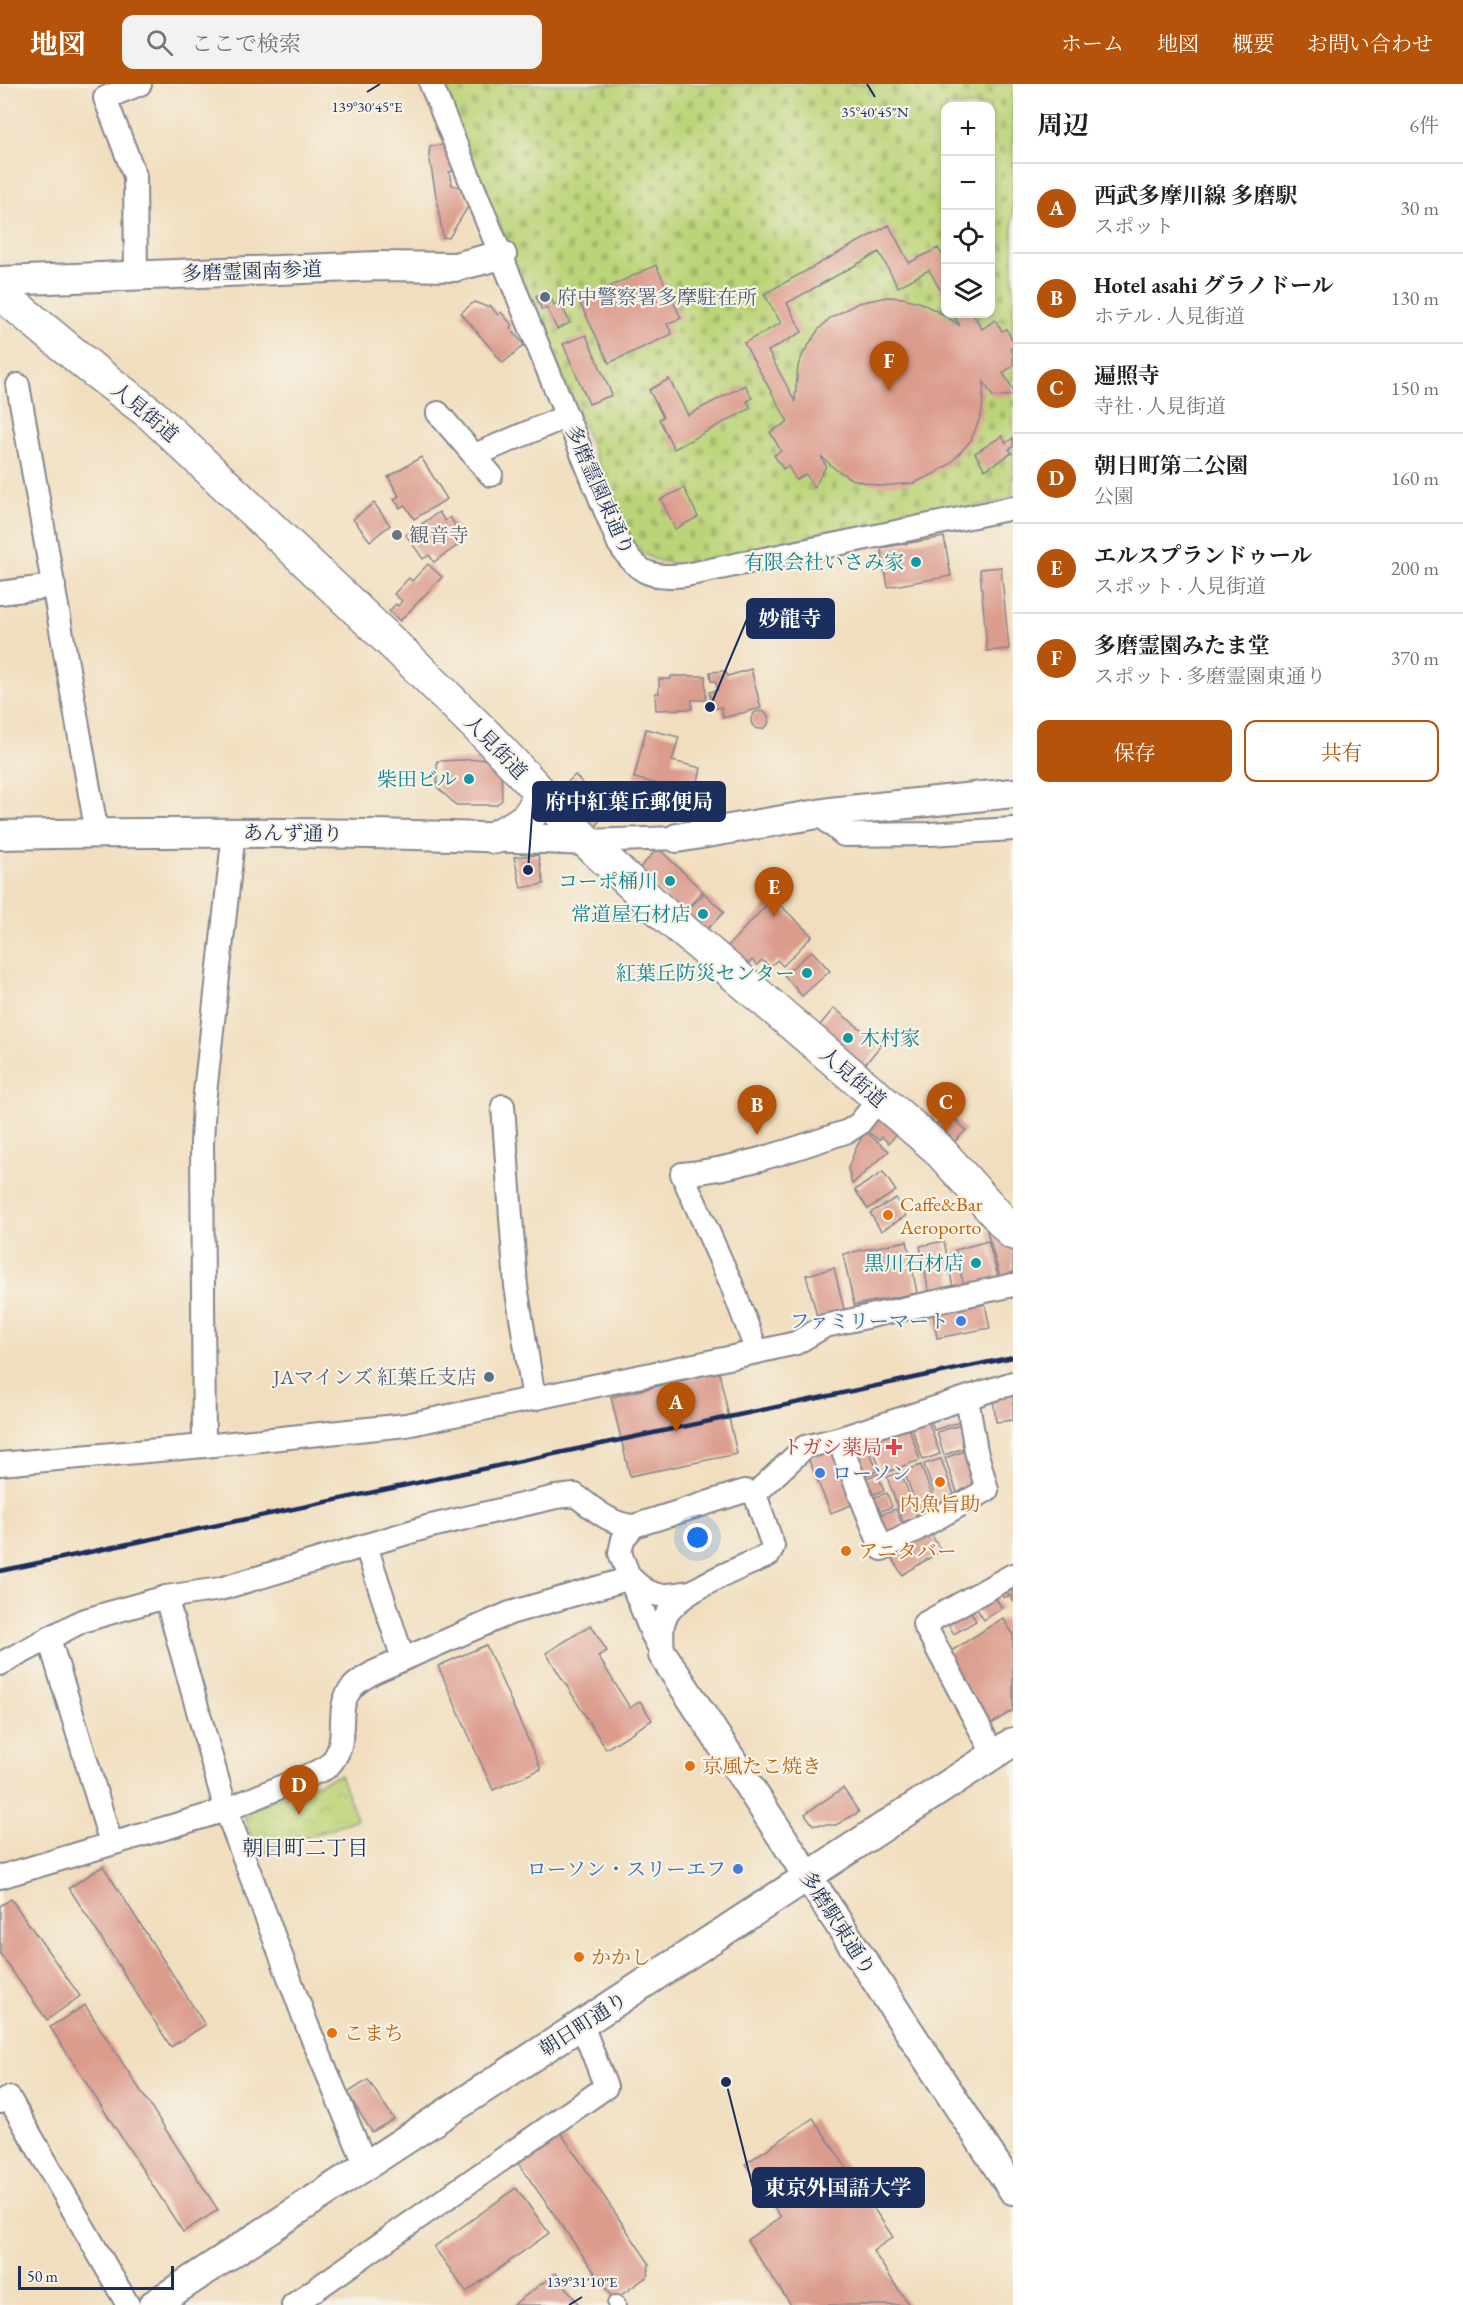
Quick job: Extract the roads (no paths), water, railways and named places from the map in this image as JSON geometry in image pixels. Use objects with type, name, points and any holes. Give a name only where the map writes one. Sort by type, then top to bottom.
[{"type":"main road","name":"人見街道","points":[[0,293],[152,415],[488,737],[586,841],[665,915],[878,1100],[937,1148],[1013,1233]]},
{"type":"main road","points":[[495,837],[535,811],[538,791]]},
{"type":"street","points":[[136,276],[135,176],[105,98],[140,84]]},
{"type":"street","name":"多磨霊園東通り","points":[[431,84],[619,544],[639,570],[652,575],[668,577],[686,575],[1013,508]]},
{"type":"street","name":"多磨霊園南参道","points":[[0,281],[379,266],[455,267],[502,255]]},
{"type":"street","points":[[18,385],[97,834]]},
{"type":"street","points":[[438,413],[491,475]]},
{"type":"street","points":[[475,455],[567,416]]},
{"type":"street","points":[[0,593],[54,586]]},
{"type":"street","points":[[586,841],[677,838],[819,814],[1013,793]]},
{"type":"street","points":[[819,814],[844,835],[930,834],[1013,829]]},
{"type":"street","points":[[204,1446],[202,1143],[205,1092],[234,832]]},
{"type":"street","name":"あんず通り","points":[[0,835],[234,832],[586,841]]},
{"type":"street","points":[[757,1352],[731,1283],[682,1174],[760,1160],[848,1131],[859,1124],[878,1100]]},
{"type":"street","points":[[503,1106],[516,1286],[534,1399]]},
{"type":"street","points":[[0,1464],[406,1425],[757,1352],[796,1343],[825,1326],[1013,1285]]},
{"type":"street","points":[[755,1494],[805,1447],[838,1439],[1013,1383]]},
{"type":"street","points":[[838,1439],[882,1549],[987,1490],[976,1451],[967,1398]]},
{"type":"street","points":[[0,1664],[82,1622],[166,1597],[220,1589],[427,1527],[556,1497],[575,1495],[607,1518],[623,1525],[634,1526],[746,1491],[755,1494]]},
{"type":"street","points":[[631,1578],[642,1589],[664,1597],[689,1592],[769,1555],[773,1546],[755,1494]]},
{"type":"street","points":[[594,1509],[613,1537],[652,1634],[663,1655]]},
{"type":"street","points":[[620,1553],[623,1539],[634,1526]]},
{"type":"street","points":[[366,1546],[403,1659]]},
{"type":"street","points":[[1003,1748],[924,1624],[1013,1575]]},
{"type":"street","points":[[0,1875],[226,1810],[326,1768],[336,1760],[341,1739],[345,1700],[356,1683],[374,1672],[510,1613],[631,1578]]},
{"type":"street","points":[[663,1655],[662,1632],[665,1618],[674,1605],[689,1592]]},
{"type":"street","points":[[166,1597],[226,1810],[308,2025],[366,2166]]},
{"type":"street","points":[[49,1638],[111,1843]]},
{"type":"street","name":"多磨駅東通り","points":[[663,1655],[1013,2190]]},
{"type":"street","name":"朝日町通り","points":[[153,2305],[1003,1748]]},
{"type":"street","points":[[293,2305],[606,2087],[582,2025]]},
{"type":"street","points":[[0,2102],[9,2098],[129,2305]]},
{"type":"railway","points":[[0,1571],[1013,1357]]},
{"type":"place","name":"府中警察署多摩駐在所","points":[[545,297]]},
{"type":"place","name":"多磨霊園みたま堂","points":[[889,391]]},
{"type":"place","name":"観音寺","points":[[397,535]]},
{"type":"place","name":"有限会社いさみ家","points":[[916,562]]},
{"type":"place","name":"妙龍寺","points":[[710,707]]},
{"type":"place","name":"柴田ビル","points":[[469,779]]},
{"type":"place","name":"府中紅葉丘郵便局","points":[[528,870]]},
{"type":"place","name":"コーポ桶川","points":[[670,881]]},
{"type":"place","name":"常道屋石材店","points":[[703,914]]},
{"type":"place","name":"エルスプランドゥール","points":[[774,917]]},
{"type":"place","name":"紅葉丘防災センター","points":[[807,973]]},
{"type":"place","name":"木村家","points":[[848,1038]]},
{"type":"place","name":"遍照寺","points":[[946,1132]]},
{"type":"place","name":"Hotel asahi グラノドール","points":[[757,1135]]},
{"type":"place","name":"Caffe&Bar Aeroporto","points":[[888,1215]]},
{"type":"place","name":"黒川石材店","points":[[976,1263]]},
{"type":"place","name":"ファミリーマート","points":[[961,1321]]},
{"type":"place","name":"JAマインズ 紅葉丘支店","points":[[489,1377]]},
{"type":"place","name":"西武多摩川線 多磨駅","points":[[676,1432]]},
{"type":"place","name":"トガシ薬局","points":[[894,1447]]},
{"type":"place","name":"ローソン","points":[[820,1473]]},
{"type":"place","name":"内魚旨助","points":[[940,1482]]},
{"type":"place","name":"アニタバー","points":[[846,1551]]},
{"type":"place","name":"京風たこ焼き","points":[[690,1766]]},
{"type":"place","name":"朝日町第二公園","points":[[299,1815]]},
{"type":"place","name":"ローソン・スリーエフ","points":[[738,1869]]},
{"type":"place","name":"かかし","points":[[579,1957]]},
{"type":"place","name":"こまち","points":[[332,2033]]},
{"type":"place","name":"東京外国語大学","points":[[726,2082]]},
{"type":"district","name":"朝日町二丁目","points":[[305,1847]]}]
